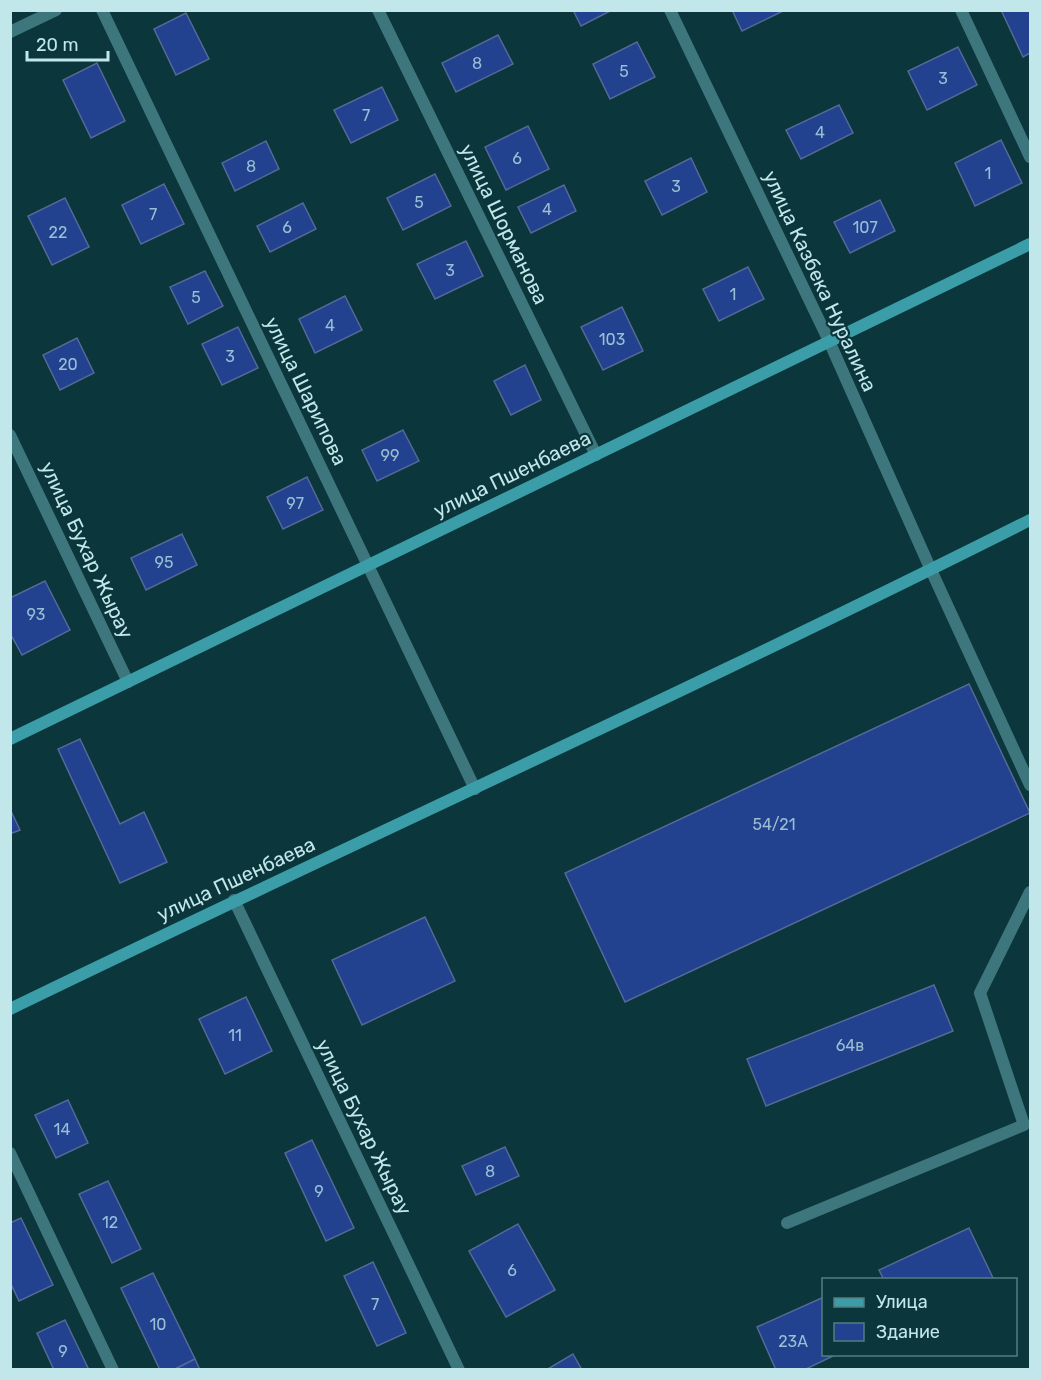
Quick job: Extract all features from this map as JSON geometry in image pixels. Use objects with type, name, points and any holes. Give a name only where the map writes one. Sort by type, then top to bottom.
[{"type":"street","points":[[10,32],[56,10]]},
{"type":"street","name":"улица Шарипова","points":[[102,10],[475,789]]},
{"type":"street","name":"улица Шорманова","points":[[378,10],[596,455]]},
{"type":"street","name":"улица Казбека Нуралина","points":[[670,10],[829,341],[1030,785]]},
{"type":"street","points":[[961,10],[1030,157]]},
{"type":"street","name":"улица Пшенбаева","points":[[10,739],[1030,244]]},
{"type":"street","name":"улица Бухар Жырау","points":[[10,435],[128,682]]},
{"type":"street","name":"улица Пшенбаева","points":[[10,1008],[234,900],[475,789],[931,570],[1030,520]]},
{"type":"street","points":[[786,1223],[1024,1125],[980,993],[1030,892]]},
{"type":"street","name":"улица Бухар Жырау","points":[[234,900],[459,1370]]},
{"type":"street","points":[[10,1153],[113,1370]]},
{"type":"building","points":[[573,10],[612,10],[581,26]]},
{"type":"building","points":[[732,10],[785,10],[742,31]]},
{"type":"building","points":[[1001,10],[1030,10],[1030,53],[1023,57]]},
{"type":"building","points":[[186,13],[209,59],[176,75],[154,29]]},
{"type":"building","points":[[498,35],[513,64],[456,92],[442,63]]},
{"type":"building","points":[[637,42],[655,77],[610,99],[593,64]]},
{"type":"building","points":[[958,47],[977,85],[927,110],[908,71]]},
{"type":"building","points":[[97,63],[125,121],[91,138],[63,80]]},
{"type":"building","points":[[382,87],[398,120],[351,143],[334,110]]},
{"type":"building","points":[[839,105],[853,133],[801,159],[786,130]]},
{"type":"building","points":[[528,126],[549,169],[506,190],[485,147]]},
{"type":"building","points":[[1001,140],[1022,183],[975,206],[955,163]]},
{"type":"building","points":[[266,141],[279,169],[235,191],[222,163]]},
{"type":"building","points":[[691,158],[707,192],[662,215],[645,181]]},
{"type":"building","points":[[435,174],[451,206],[403,230],[387,198]]},
{"type":"building","points":[[164,184],[184,224],[141,244],[122,205]]},
{"type":"building","points":[[564,185],[576,211],[531,233],[518,207]]},
{"type":"building","points":[[65,198],[89,247],[52,265],[28,216]]},
{"type":"building","points":[[880,200],[895,231],[850,253],[834,222]]},
{"type":"building","points":[[303,203],[316,229],[270,252],[257,226]]},
{"type":"building","points":[[466,241],[483,276],[435,299],[417,264]]},
{"type":"building","points":[[748,267],[764,299],[719,321],[703,289]]},
{"type":"building","points":[[205,271],[223,306],[188,324],[170,287]]},
{"type":"building","points":[[345,296],[362,330],[315,353],[299,319]]},
{"type":"building","points":[[622,307],[643,351],[603,370],[581,327]]},
{"type":"building","points":[[238,327],[258,368],[222,385],[202,344]]},
{"type":"building","points":[[77,338],[94,373],[60,390],[43,355]]},
{"type":"building","points":[[525,365],[541,400],[511,415],[494,381]]},
{"type":"building","points":[[403,430],[419,461],[377,481],[362,450]]},
{"type":"building","points":[[307,477],[323,510],[283,529],[267,497]]},
{"type":"building","points":[[182,534],[197,565],[146,590],[131,558]]},
{"type":"building","points":[[45,581],[70,630],[22,655],[10,633],[10,598]]},
{"type":"building","points":[[969,684],[1030,813],[625,1002],[565,873]]},
{"type":"building","points":[[80,739],[120,824],[144,812],[167,862],[120,883],[58,749]]},
{"type":"building","points":[[10,809],[20,830],[10,834]]},
{"type":"building","points":[[425,917],[455,981],[362,1025],[332,960]]},
{"type":"building","points":[[934,985],[953,1031],[766,1106],[747,1059]]},
{"type":"building","points":[[246,997],[272,1051],[225,1074],[199,1019]]},
{"type":"building","points":[[68,1100],[88,1143],[56,1158],[35,1115]]},
{"type":"building","points":[[312,1140],[354,1228],[326,1241],[285,1153]]},
{"type":"building","points":[[505,1147],[519,1176],[476,1195],[462,1166]]},
{"type":"building","points":[[108,1181],[141,1249],[112,1263],[79,1194]]},
{"type":"building","points":[[21,1218],[53,1285],[19,1301],[10,1282],[10,1223]]},
{"type":"building","points":[[518,1224],[555,1290],[506,1317],[469,1251]]},
{"type":"building","points":[[969,1228],[993,1278],[883,1278],[879,1270]]},
{"type":"building","points":[[373,1262],[406,1333],[377,1346],[344,1276]]},
{"type":"building","points":[[153,1273],[195,1359],[173,1370],[160,1370],[121,1288]]},
{"type":"building","points":[[822,1298],[822,1356],[833,1356],[804,1370],[776,1370],[757,1327]]},
{"type":"building","points":[[65,1320],[89,1370],[54,1370],[37,1333]]},
{"type":"building","points":[[573,1354],[582,1370],[546,1370]]},
{"type":"building","points":[[195,1359],[200,1370],[173,1370]]}]
